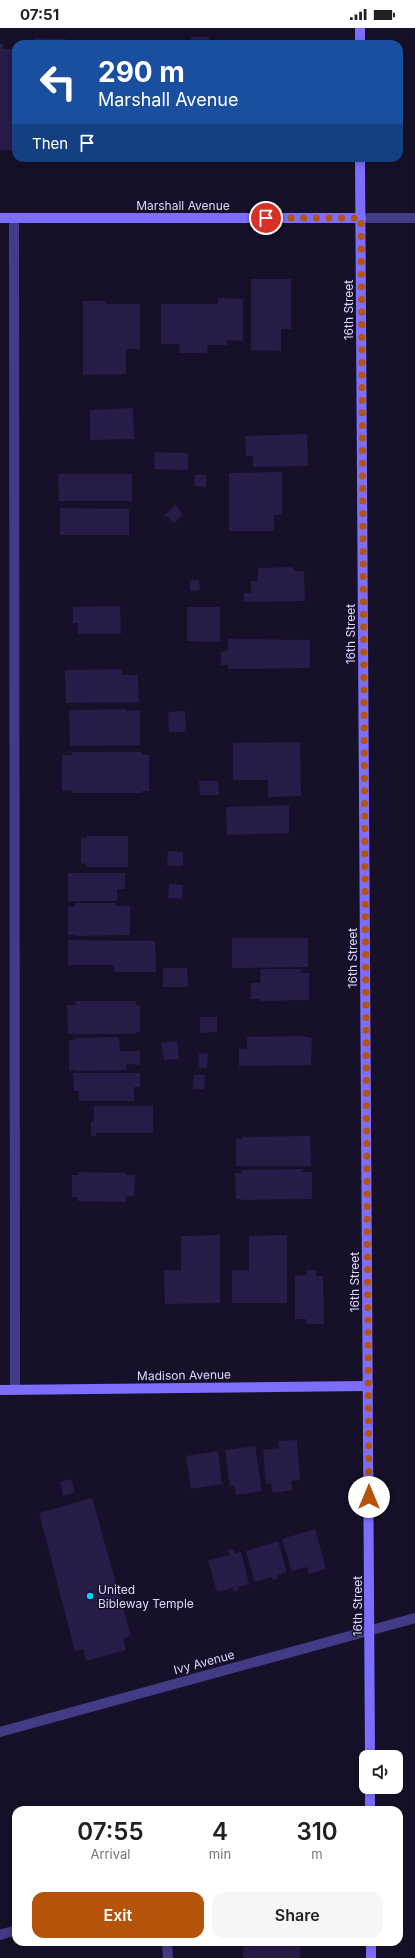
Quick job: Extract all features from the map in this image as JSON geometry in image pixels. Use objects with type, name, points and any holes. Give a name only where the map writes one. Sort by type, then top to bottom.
[{"type":"main road","points":[[360,28],[360,40]]},
{"type":"main road","name":"16th Street","points":[[360,162],[370,1750]]},
{"type":"main road","name":"Marshall Avenue","points":[[0,218],[361,218]]},
{"type":"main road","name":"Madison Avenue","points":[[0,1390],[368,1386]]},
{"type":"main road","points":[[370,1794],[370,1806]]},
{"type":"main road","points":[[371,1946],[371,1958]]},
{"type":"street","points":[[14,218],[15,1390]]},
{"type":"street","name":"Marshall Avenue","points":[[361,218],[415,218]]},
{"type":"street","name":"Ivy Avenue","points":[[0,1732],[415,1618]]},
{"type":"street","points":[[0,1935],[12,1931]]},
{"type":"street","points":[[167,1946],[168,1958]]},
{"type":"building","points":[[191,37],[209,37],[209,40],[191,40]]},
{"type":"building","points":[[35,38],[66,39],[66,40],[35,40]]},
{"type":"building","points":[[0,44],[3,44],[3,49],[12,49],[12,150],[0,150]]},
{"type":"building","points":[[251,279],[291,279],[291,329],[281,329],[281,351],[251,350]]},
{"type":"building","points":[[218,298],[243,299],[243,341],[227,340],[227,345],[208,345],[207,353],[179,353],[180,344],[161,344],[161,304],[218,304]]},
{"type":"building","points":[[83,301],[105,301],[106,304],[140,304],[140,349],[126,349],[126,374],[83,375]]},
{"type":"building","points":[[133,408],[134,439],[90,440],[90,410]]},
{"type":"building","points":[[307,434],[308,466],[253,467],[253,456],[246,456],[245,436]]},
{"type":"building","points":[[155,452],[188,453],[188,470],[154,469]]},
{"type":"building","points":[[282,472],[282,515],[274,515],[274,531],[229,531],[229,473]]},
{"type":"building","points":[[58,474],[132,474],[132,501],[59,501]]},
{"type":"building","points":[[195,475],[206,475],[206,487],[194,486]]},
{"type":"building","points":[[175,505],[183,514],[174,523],[165,515]]},
{"type":"building","points":[[60,508],[129,509],[129,535],[60,535]]},
{"type":"building","points":[[293,567],[294,571],[304,571],[305,601],[244,602],[244,593],[251,593],[251,581],[258,581],[258,568]]},
{"type":"building","points":[[190,580],[199,580],[200,590],[190,591]]},
{"type":"building","points":[[120,606],[121,634],[78,634],[78,623],[73,623],[73,607]]},
{"type":"building","points":[[187,607],[220,607],[220,642],[187,641]]},
{"type":"building","points":[[228,639],[310,640],[310,668],[228,669],[228,665],[221,665],[221,652],[228,651]]},
{"type":"building","points":[[122,669],[122,675],[138,675],[139,702],[66,703],[65,670]]},
{"type":"building","points":[[126,709],[126,711],[140,710],[140,745],[70,746],[69,710]]},
{"type":"building","points":[[185,711],[186,732],[169,732],[168,712]]},
{"type":"building","points":[[300,742],[301,796],[268,797],[268,780],[233,780],[233,743]]},
{"type":"building","points":[[71,752],[141,752],[142,755],[149,755],[149,791],[142,791],[142,793],[72,793],[72,790],[62,791],[62,755],[72,755]]},
{"type":"building","points":[[199,781],[218,781],[219,795],[200,795]]},
{"type":"building","points":[[289,805],[289,833],[227,835],[226,807]]},
{"type":"building","points":[[86,836],[128,836],[128,867],[86,867],[86,863],[81,864],[81,838],[87,838]]},
{"type":"building","points":[[168,851],[183,852],[183,866],[167,866]]},
{"type":"building","points":[[68,873],[125,873],[125,889],[117,889],[117,901],[68,901]]},
{"type":"building","points":[[169,884],[183,885],[182,899],[168,898]]},
{"type":"building","points":[[75,903],[116,903],[116,906],[130,906],[130,935],[68,935],[68,907],[75,907]]},
{"type":"building","points":[[232,938],[308,938],[308,967],[232,968]]},
{"type":"building","points":[[68,940],[155,941],[156,972],[114,972],[114,965],[68,965]]},
{"type":"building","points":[[163,968],[187,968],[188,987],[163,987]]},
{"type":"building","points":[[261,969],[302,969],[301,973],[309,973],[309,1000],[260,1001],[260,999],[250,999],[251,983],[260,983]]},
{"type":"building","points":[[75,1001],[136,1001],[136,1006],[140,1005],[140,1032],[136,1032],[136,1034],[68,1034],[67,1005],[76,1005]]},
{"type":"building","points":[[200,1017],[217,1017],[217,1032],[200,1033]]},
{"type":"building","points":[[302,1036],[312,1038],[311,1065],[239,1066],[239,1049],[247,1049],[247,1037]]},
{"type":"building","points":[[119,1037],[120,1051],[140,1051],[140,1065],[127,1064],[126,1070],[69,1070],[69,1040],[75,1040],[75,1038]]},
{"type":"building","points":[[177,1041],[179,1059],[164,1060],[161,1043]]},
{"type":"building","points":[[199,1053],[208,1054],[207,1068],[198,1068]]},
{"type":"building","points":[[73,1073],[140,1073],[140,1087],[134,1087],[134,1101],[79,1101],[79,1091],[74,1091]]},
{"type":"building","points":[[194,1075],[205,1075],[204,1089],[193,1089]]},
{"type":"building","points":[[94,1106],[153,1106],[153,1133],[96,1133],[96,1136],[91,1136],[91,1121],[94,1122]]},
{"type":"building","points":[[310,1136],[311,1166],[236,1166],[236,1139],[242,1139],[242,1137]]},
{"type":"building","points":[[303,1169],[302,1172],[312,1172],[312,1199],[236,1199],[235,1173],[242,1173],[242,1170]]},
{"type":"building","points":[[78,1172],[126,1173],[126,1175],[135,1175],[134,1196],[126,1196],[126,1202],[78,1201],[77,1197],[72,1197],[72,1175],[78,1175]]},
{"type":"building","points":[[220,1235],[220,1303],[165,1304],[164,1270],[181,1270],[181,1236]]},
{"type":"building","points":[[287,1235],[287,1303],[232,1303],[232,1270],[249,1270],[249,1236]]},
{"type":"building","points":[[307,1270],[316,1270],[316,1276],[323,1276],[324,1324],[306,1324],[306,1319],[295,1319],[295,1276],[307,1275]]},
{"type":"building","points":[[297,1440],[300,1480],[291,1481],[292,1490],[273,1493],[271,1483],[266,1484],[263,1450],[279,1448],[278,1441]]},
{"type":"building","points":[[255,1446],[262,1491],[236,1495],[234,1485],[230,1486],[225,1450]]},
{"type":"building","points":[[218,1451],[222,1484],[191,1489],[186,1456]]},
{"type":"building","points":[[71,1479],[75,1492],[63,1496],[60,1482]]},
{"type":"building","name":"United Bibleway Temple","points":[[92,1498],[131,1636],[123,1638],[126,1650],[86,1661],[83,1649],[75,1651],[39,1513]]},
{"type":"building","points":[[315,1529],[326,1569],[309,1574],[307,1567],[292,1571],[282,1539]]},
{"type":"building","points":[[278,1541],[287,1572],[277,1575],[278,1579],[273,1580],[272,1577],[255,1582],[246,1551]]},
{"type":"building","points":[[234,1549],[235,1554],[241,1552],[249,1584],[238,1587],[239,1590],[234,1592],[233,1588],[217,1592],[208,1560],[230,1555],[228,1550]]},
{"type":"building","points":[[243,1946],[300,1946],[300,1958],[243,1958]]},
{"type":"place","name":"United Bibleway Temple","points":[[90,1596]]},
{"type":"route","points":[[266,218],[361,218],[369,1497]]}]
